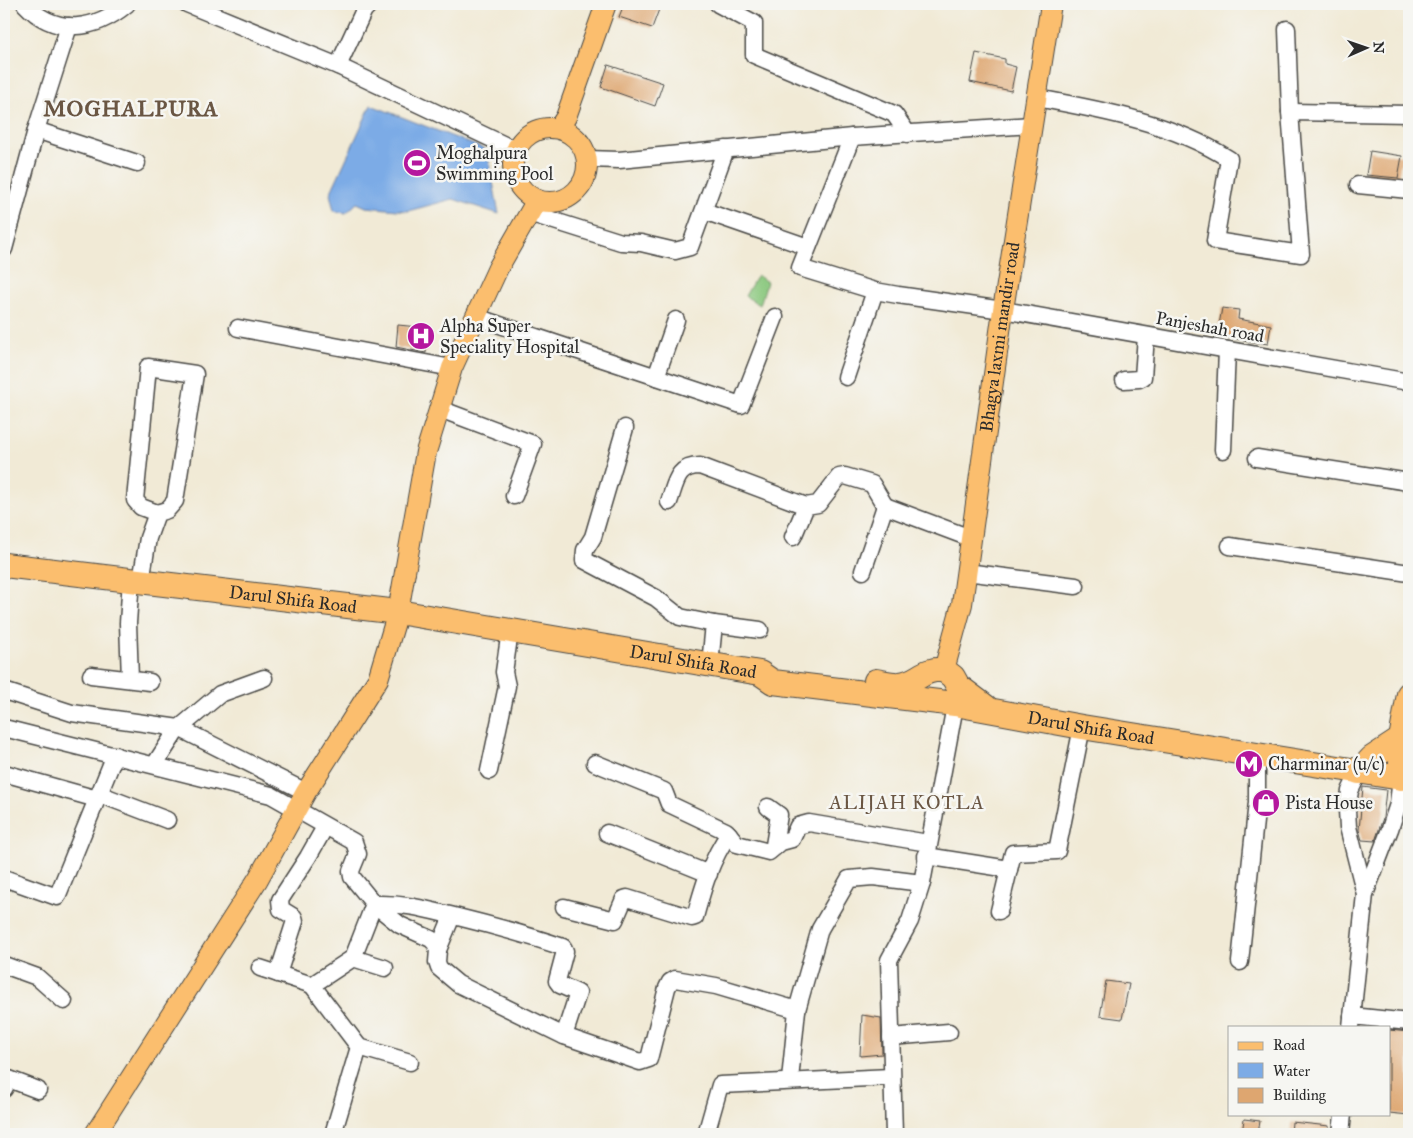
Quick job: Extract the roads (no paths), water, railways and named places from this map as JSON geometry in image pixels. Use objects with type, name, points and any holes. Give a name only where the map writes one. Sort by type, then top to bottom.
[{"type":"highway","name":"Darul Shifa Road","points":[[5,568],[135,578],[398,612],[760,673],[773,682],[952,686],[990,710],[1082,727],[1405,778]]},
{"type":"highway","points":[[760,673],[776,670],[900,684],[913,680],[930,669],[952,686]]},
{"type":"highway","points":[[1405,778],[1401,739],[1409,694]]},
{"type":"highway","points":[[1359,772],[1372,758],[1401,739]]},
{"type":"main road","points":[[559,128],[566,117],[606,4]]},
{"type":"main road","name":"Bhagya laxmi mandir road","points":[[952,686],[970,538],[1003,310],[1051,4]]},
{"type":"main road","points":[[544,127],[559,128],[572,134],[582,146],[587,159],[586,174],[580,187],[569,197],[533,206],[518,184],[513,170],[515,150],[531,132],[544,127]]},
{"type":"main road","points":[[94,1134],[258,879],[306,792],[378,679],[398,612],[426,452],[452,368],[498,268],[533,206]]},
{"type":"street","points":[[25,4],[46,20],[69,26],[91,25],[111,17],[127,4]]},
{"type":"street","points":[[186,4],[338,66],[515,150]]},
{"type":"street","points":[[338,66],[364,10],[370,4]]},
{"type":"street","points":[[718,4],[754,23],[754,55],[894,114],[908,134]]},
{"type":"street","points":[[4,248],[36,130],[69,26]]},
{"type":"street","points":[[1036,98],[1109,111],[1186,137],[1214,149],[1229,159],[1215,242],[1301,254],[1290,112],[1287,29]]},
{"type":"street","points":[[1290,112],[1409,114]]},
{"type":"street","points":[[587,159],[619,160],[852,137],[1031,125]]},
{"type":"street","points":[[36,130],[137,163]]},
{"type":"street","points":[[704,211],[808,247],[852,137]]},
{"type":"street","points":[[533,206],[621,242],[640,243],[675,251],[690,247],[726,150]]},
{"type":"street","points":[[1358,185],[1409,190]]},
{"type":"street","name":"Panjeshah road","points":[[808,247],[800,268],[875,291],[1003,310],[1409,382]]},
{"type":"street","points":[[846,377],[875,291]]},
{"type":"street","points":[[476,317],[741,405],[775,317]]},
{"type":"street","points":[[656,377],[676,320]]},
{"type":"street","points":[[238,328],[452,368]]},
{"type":"street","points":[[1124,380],[1143,377],[1146,336]]},
{"type":"street","points":[[1223,450],[1227,350]]},
{"type":"street","points":[[148,367],[196,374],[175,501],[167,510],[157,513],[141,506],[135,500],[148,367]]},
{"type":"street","points":[[440,409],[533,444],[514,496]]},
{"type":"street","points":[[625,428],[593,537],[584,550],[584,560],[656,598],[680,617],[760,630]]},
{"type":"street","points":[[1256,458],[1409,482]]},
{"type":"street","points":[[669,502],[681,472],[689,466],[700,466],[806,506],[818,504],[836,480],[845,476],[872,484],[885,506],[970,538]]},
{"type":"street","points":[[794,537],[806,506]]},
{"type":"street","points":[[863,571],[885,506]]},
{"type":"street","points":[[130,679],[128,624],[135,578],[157,513]]},
{"type":"street","points":[[1230,546],[1409,573]]},
{"type":"street","points":[[966,572],[1076,586]]},
{"type":"street","points":[[710,664],[714,624]]},
{"type":"street","points":[[489,770],[507,686],[504,672],[510,631]]},
{"type":"street","points":[[91,676],[150,682]]},
{"type":"street","points":[[155,764],[179,728],[220,694],[264,678]]},
{"type":"street","points":[[894,1134],[889,960],[910,921],[922,883],[952,686]]},
{"type":"street","points":[[4,691],[72,713],[179,728],[306,792]]},
{"type":"street","points":[[999,910],[1013,853],[1057,851],[1082,727]]},
{"type":"street","points":[[4,728],[155,764],[271,795],[354,842],[358,854],[352,870],[352,877],[374,904],[400,926],[431,939],[438,950]]},
{"type":"street","points":[[4,878],[57,897],[115,755]]},
{"type":"street","points":[[1240,962],[1257,802],[1257,755]]},
{"type":"street","points":[[595,763],[664,790],[669,804],[726,831],[737,844],[761,852],[769,852],[774,846],[792,839],[798,826],[809,823],[1009,869]]},
{"type":"street","points":[[1359,772],[1350,791],[1346,810],[1348,827],[1365,894]]},
{"type":"street","points":[[4,773],[98,796],[168,820]]},
{"type":"street","points":[[1405,778],[1390,830],[1365,894],[1352,1021],[1409,1022]]},
{"type":"street","points":[[768,807],[779,815],[774,846]]},
{"type":"street","points":[[278,974],[295,921],[294,917],[281,909],[280,900],[325,827]]},
{"type":"street","points":[[607,833],[709,874]]},
{"type":"street","points":[[564,907],[615,920],[624,898],[627,898],[692,918],[695,917],[720,846],[729,834]]},
{"type":"street","points":[[790,1080],[796,1010],[820,930],[849,880],[873,877],[922,883]]},
{"type":"street","points":[[374,904],[404,904],[505,928],[565,949],[557,981],[560,985],[578,993],[564,1036]]},
{"type":"street","points":[[312,986],[353,958],[374,904]]},
{"type":"street","points":[[452,916],[438,950],[437,962],[439,968],[458,984],[564,1036],[640,1062],[649,1059],[667,988],[670,982],[676,979],[716,986],[796,1010]]},
{"type":"street","points":[[353,958],[385,968]]},
{"type":"street","points":[[4,965],[37,977],[64,1001]]},
{"type":"street","points":[[260,968],[312,986],[359,1047],[410,1062]]},
{"type":"street","points":[[891,1037],[949,1032]]},
{"type":"street","points":[[333,1134],[359,1047]]},
{"type":"street","points":[[706,1134],[720,1085],[790,1080],[891,1077]]},
{"type":"street","points":[[5,1082],[38,1090]]},
{"type":"street","points":[[1341,1134],[1343,1116]]},
{"type":"water","name":"Moghalpura Swimming Pool","points":[[371,105],[487,150],[499,214],[453,199],[408,211],[366,207],[357,203],[346,213],[334,211],[330,194]]},
{"type":"place","name":"Moghalpura Swimming Pool","points":[[417,163]]},
{"type":"place","name":"Alpha Super Speciality Hospital","points":[[421,336]]},
{"type":"place","name":"Charminar (u/c)","points":[[1249,764]]},
{"type":"place","name":"Pista House","points":[[1266,803]]},
{"type":"district","name":"MOGHALPURA","points":[[131,108]]},
{"type":"district","name":"ALIJAH KOTLA","points":[[907,802]]}]
